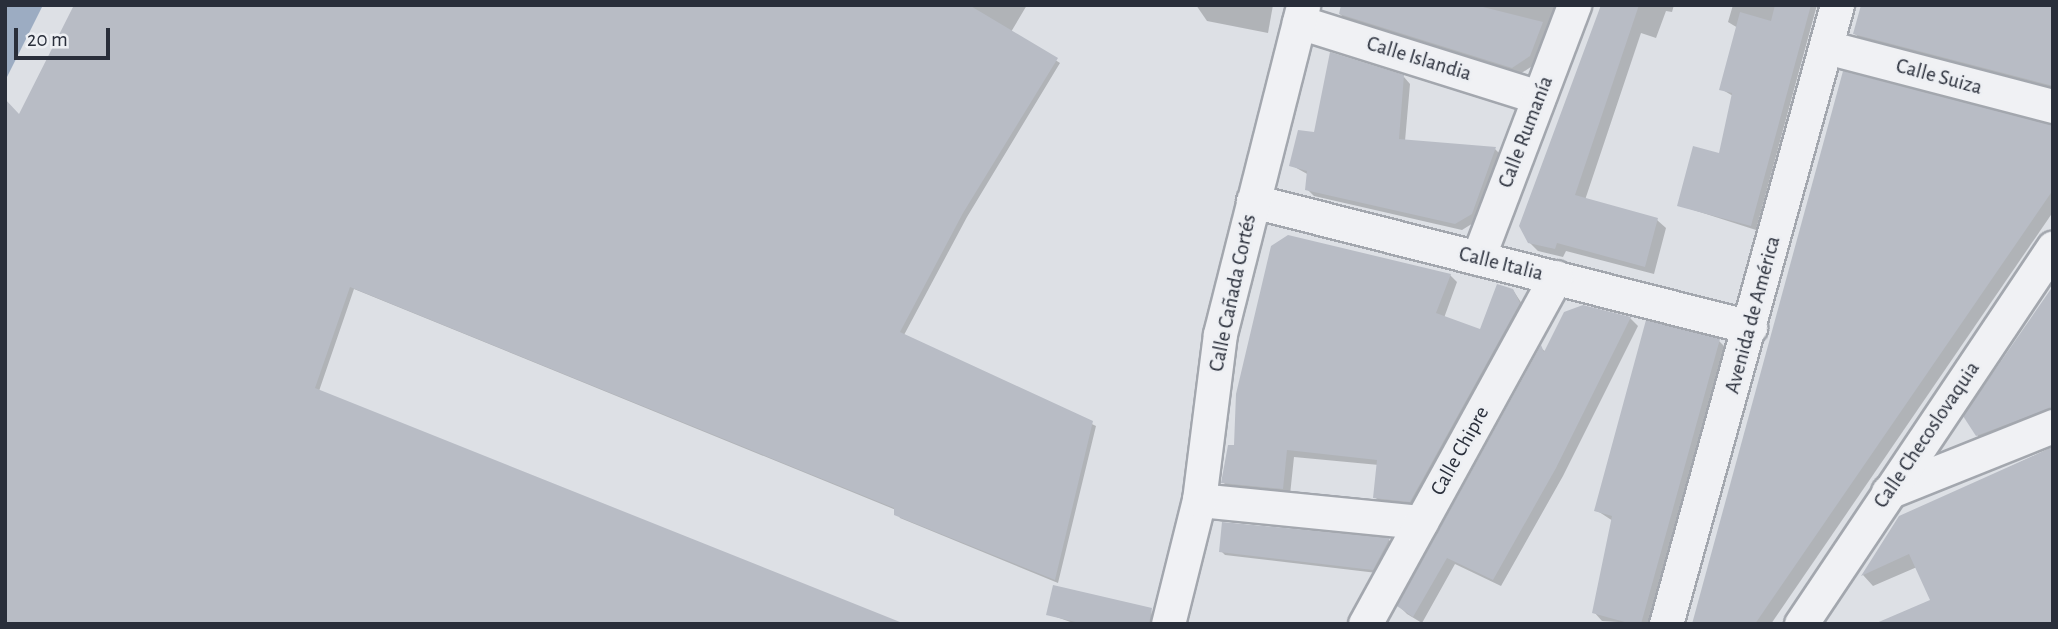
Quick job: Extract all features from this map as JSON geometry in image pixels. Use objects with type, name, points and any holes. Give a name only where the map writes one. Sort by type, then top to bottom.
[{"type":"street","name":"Calle Rumanía","points":[[1478,258],[1574,5]]},
{"type":"street","name":"Avenida de América","points":[[1666,624],[1837,5]]},
{"type":"street","name":"Calle Islandia","points":[[1301,13],[1539,97]]},
{"type":"street","name":"Calle Cañada Cortés","points":[[1168,624],[1199,500],[1220,334],[1301,13]]},
{"type":"street","name":"Calle Suiza","points":[[1826,47],[2053,106]]},
{"type":"street","name":"Calle Italia","points":[[1253,201],[1750,327]]},
{"type":"street","name":"Calle Checoslovaquia","points":[[1801,624],[2053,247]]},
{"type":"street","name":"Calle Chipre","points":[[1364,624],[1556,277]]},
{"type":"street","points":[[1888,492],[2053,426]]},
{"type":"street","points":[[1199,500],[1421,522]]},
{"type":"water","points":[[5,5],[43,5],[7,77],[5,76]]},
{"type":"building","points":[[74,5],[969,5],[1058,58],[963,213],[900,332],[1093,421],[1055,580],[894,515],[894,508],[350,287],[315,388],[905,624],[5,624],[5,99],[19,114]]},
{"type":"building","points":[[1341,5],[1475,5],[1543,22],[1530,56],[1512,68],[1339,14]]},
{"type":"building","points":[[1601,5],[1639,5],[1575,195],[1658,218],[1645,267],[1557,243],[1555,249],[1528,243],[1519,226]]},
{"type":"building","points":[[1775,5],[1811,5],[1751,226],[1677,206],[1693,146],[1719,153],[1732,93],[1719,90],[1740,12],[1771,21]]},
{"type":"building","points":[[1861,5],[2053,5],[2053,86],[1853,34]]},
{"type":"building","points":[[1330,52],[1404,75],[1399,139],[1496,147],[1472,214],[1455,224],[1305,190],[1307,171],[1289,166],[1298,130],[1314,132]]},
{"type":"building","points":[[1843,71],[2053,125],[2053,190],[1755,624],[1692,624]]},
{"type":"building","points":[[1288,235],[1451,274],[1436,313],[1480,329],[1497,284],[1513,289],[1520,303],[1410,502],[1373,498],[1377,460],[1287,450],[1283,489],[1221,483],[1228,445],[1234,445],[1236,394],[1271,246]]},
{"type":"building","points":[[2053,286],[2053,407],[1976,436],[1963,416]]},
{"type":"building","points":[[1583,305],[1631,317],[1556,468],[1493,580],[1447,558],[1413,617],[1397,606],[1541,345],[1544,352],[1564,312]]},
{"type":"building","points":[[1646,320],[1720,339],[1641,624],[1632,624],[1592,613],[1612,516],[1594,511]]},
{"type":"building","points":[[2053,447],[2053,624],[1874,624],[1930,600],[1909,554],[1861,576],[1899,516]]},
{"type":"building","points":[[1222,522],[1390,538],[1373,570],[1219,552]]},
{"type":"building","points":[[1053,585],[1152,608],[1149,624],[1084,624],[1046,615]]}]
